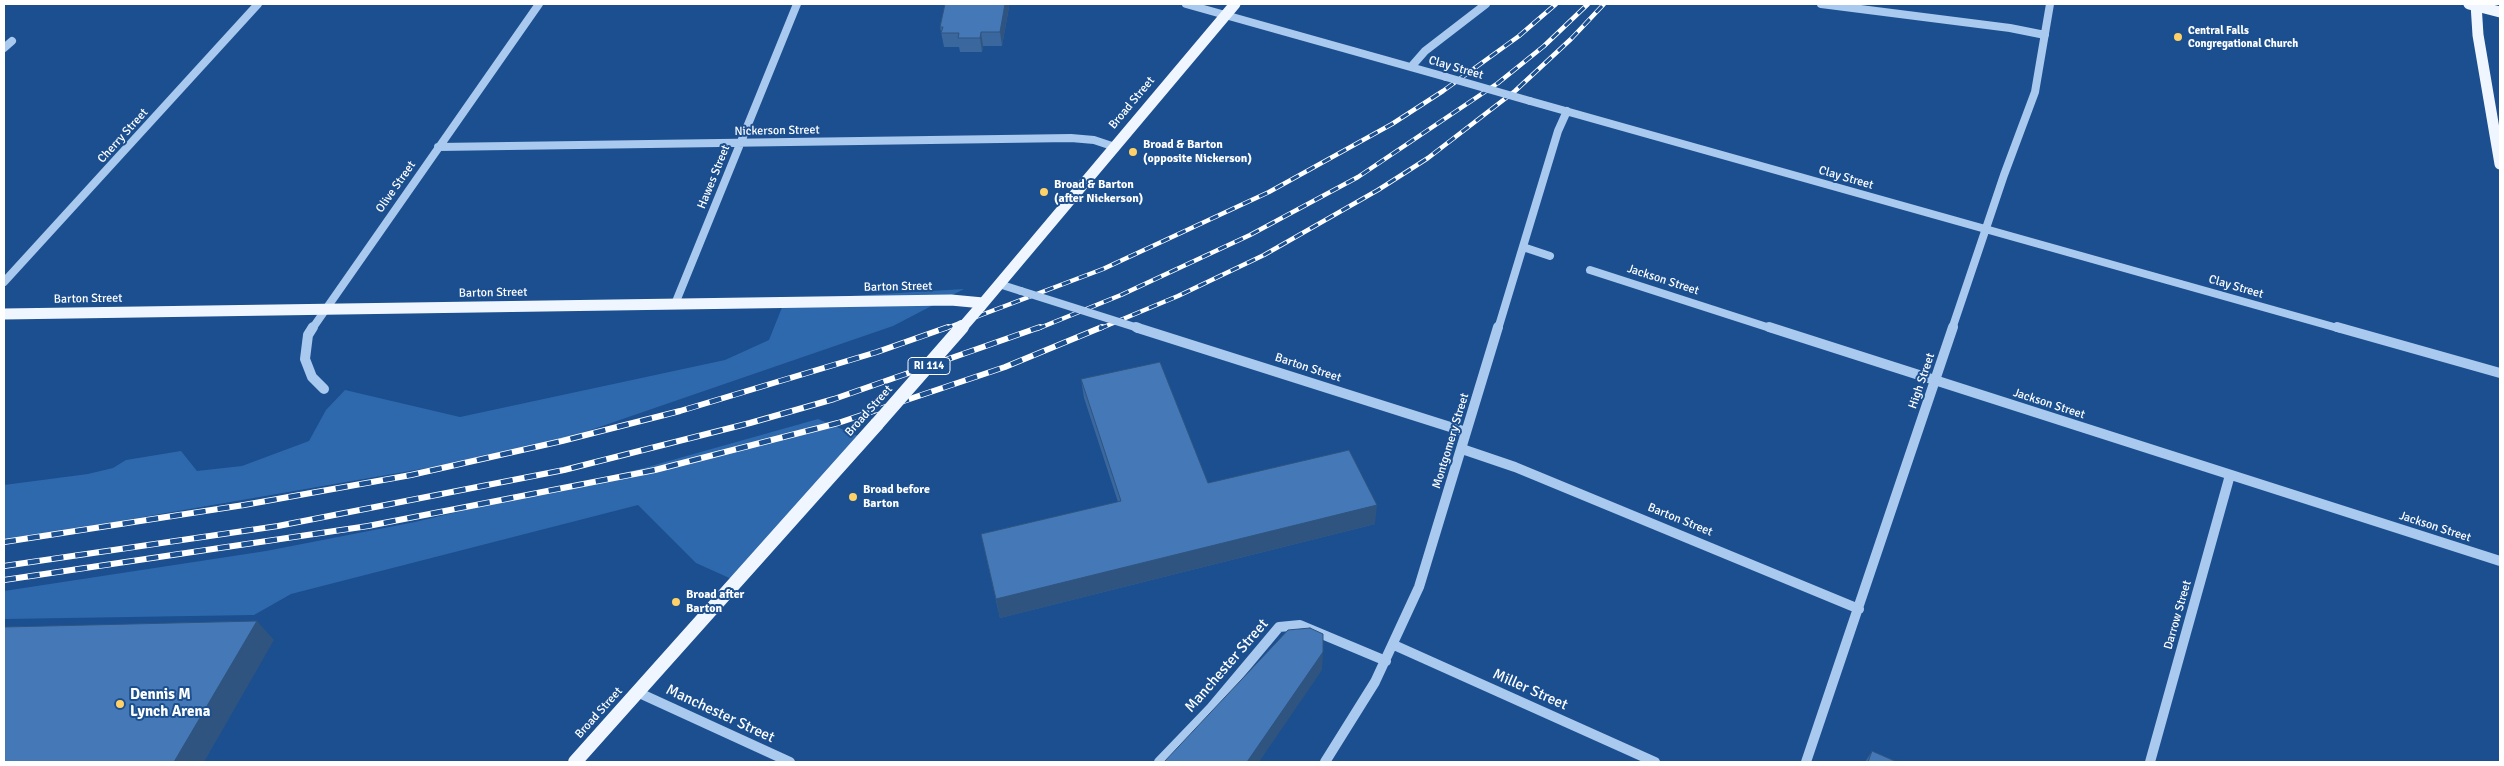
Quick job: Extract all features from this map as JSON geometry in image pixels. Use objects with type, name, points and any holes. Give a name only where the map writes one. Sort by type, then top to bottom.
[{"type":"main road","name":"Broad Street","points":[[575,762],[982,305],[1235,4]]},
{"type":"main road","points":[[2500,12],[2473,4],[2500,164]]},
{"type":"main road","name":"Barton Street","points":[[4,314],[951,300],[982,305]]},
{"type":"street","name":"Cherry Street","points":[[4,282],[258,4]]},
{"type":"street","name":"Olive Street","points":[[324,389],[316,384],[305,359],[308,335],[539,4]]},
{"type":"street","name":"Hawes Street","points":[[675,304],[797,4]]},
{"type":"street","name":"Clay Street","points":[[1186,4],[2500,373]]},
{"type":"street","points":[[1410,67],[1426,51],[1486,4]]},
{"type":"street","points":[[1820,4],[2010,28],[2045,35]]},
{"type":"street","name":"High Street","points":[[1806,762],[2035,92],[2050,4]]},
{"type":"street","points":[[4,48],[12,41]]},
{"type":"street","name":"Montgomery Street","points":[[1325,762],[1360,708],[1386,661],[1429,559],[1558,131],[1567,111]]},
{"type":"street","name":"Nickerson Street","points":[[438,147],[1072,138],[1094,140],[1115,147]]},
{"type":"street","points":[[1523,247],[1550,256]]},
{"type":"street","name":"Jackson Street","points":[[1590,270],[2500,561]]},
{"type":"street","name":"Barton Street","points":[[999,284],[1466,432]]},
{"type":"street","name":"Barton Street","points":[[1462,449],[1515,467],[1859,608]]},
{"type":"street","name":"Darrow Street","points":[[2150,762],[2230,475]]},
{"type":"street","name":"Manchester Street","points":[[1160,762],[1211,708],[1271,634],[1279,627],[1288,624],[1306,627],[1386,661]]},
{"type":"street","name":"Miller Street","points":[[1394,645],[1655,762]]},
{"type":"street","name":"Manchester Street","points":[[637,692],[790,762]]},
{"type":"shaded area","points":[[964,289],[893,326],[547,445],[520,452],[4,541],[4,485],[88,474],[113,468],[126,460],[181,451],[197,471],[242,466],[309,441],[326,410],[345,390],[460,417],[725,360],[769,340],[785,300]]},
{"type":"shaded area","points":[[818,419],[863,438],[736,581],[696,563],[638,505],[291,594],[254,615],[4,619],[4,591],[266,551],[415,522],[644,468]]},
{"type":"building","points":[[945,4],[1005,4],[1000,32],[981,32],[980,38],[958,38],[959,33],[941,33],[943,27],[940,27]]},
{"type":"building","points":[[1160,362],[1208,483],[1349,450],[1377,505],[996,599],[981,534],[1121,501],[1081,379]]},
{"type":"building","name":"Dennis M Lynch Arena","points":[[257,621],[174,762],[4,762],[4,627]]},
{"type":"building","points":[[1310,628],[1323,634],[1323,652],[1247,762],[1164,762],[1288,630]]},
{"type":"building","points":[[1872,751],[1897,762],[1868,762]]},
{"type":"railway","points":[[944,329],[1103,269],[1269,192],[1392,124],[1443,91],[1519,36],[1556,4]]},
{"type":"railway","points":[[1037,329],[1121,295],[1250,235],[1358,177],[1498,83],[1544,46],[1588,4]]},
{"type":"railway","points":[[1099,329],[1178,296],[1264,255],[1378,190],[1428,158],[1515,91],[1571,39],[1604,4]]},
{"type":"railway","points":[[4,542],[244,505],[411,475],[562,441],[680,411],[877,352],[948,327]]},
{"type":"railway","points":[[4,566],[278,526],[564,470],[750,423],[834,399],[1040,327]]},
{"type":"railway","points":[[4,580],[368,526],[655,470],[838,423],[1005,367],[1102,327]]},
{"type":"place","name":"Central Falls Congregational Church","points":[[2178,37]]},
{"type":"place","name":"Broad & Barton (opposite Nickerson)","points":[[1133,152]]},
{"type":"place","name":"Broad & Barton (after Nickerson)","points":[[1044,192]]},
{"type":"place","name":"Broad before Barton","points":[[853,497]]},
{"type":"place","name":"Broad after Barton","points":[[676,602]]},
{"type":"place","name":"Dennis M Lynch Arena","points":[[120,704]]}]
